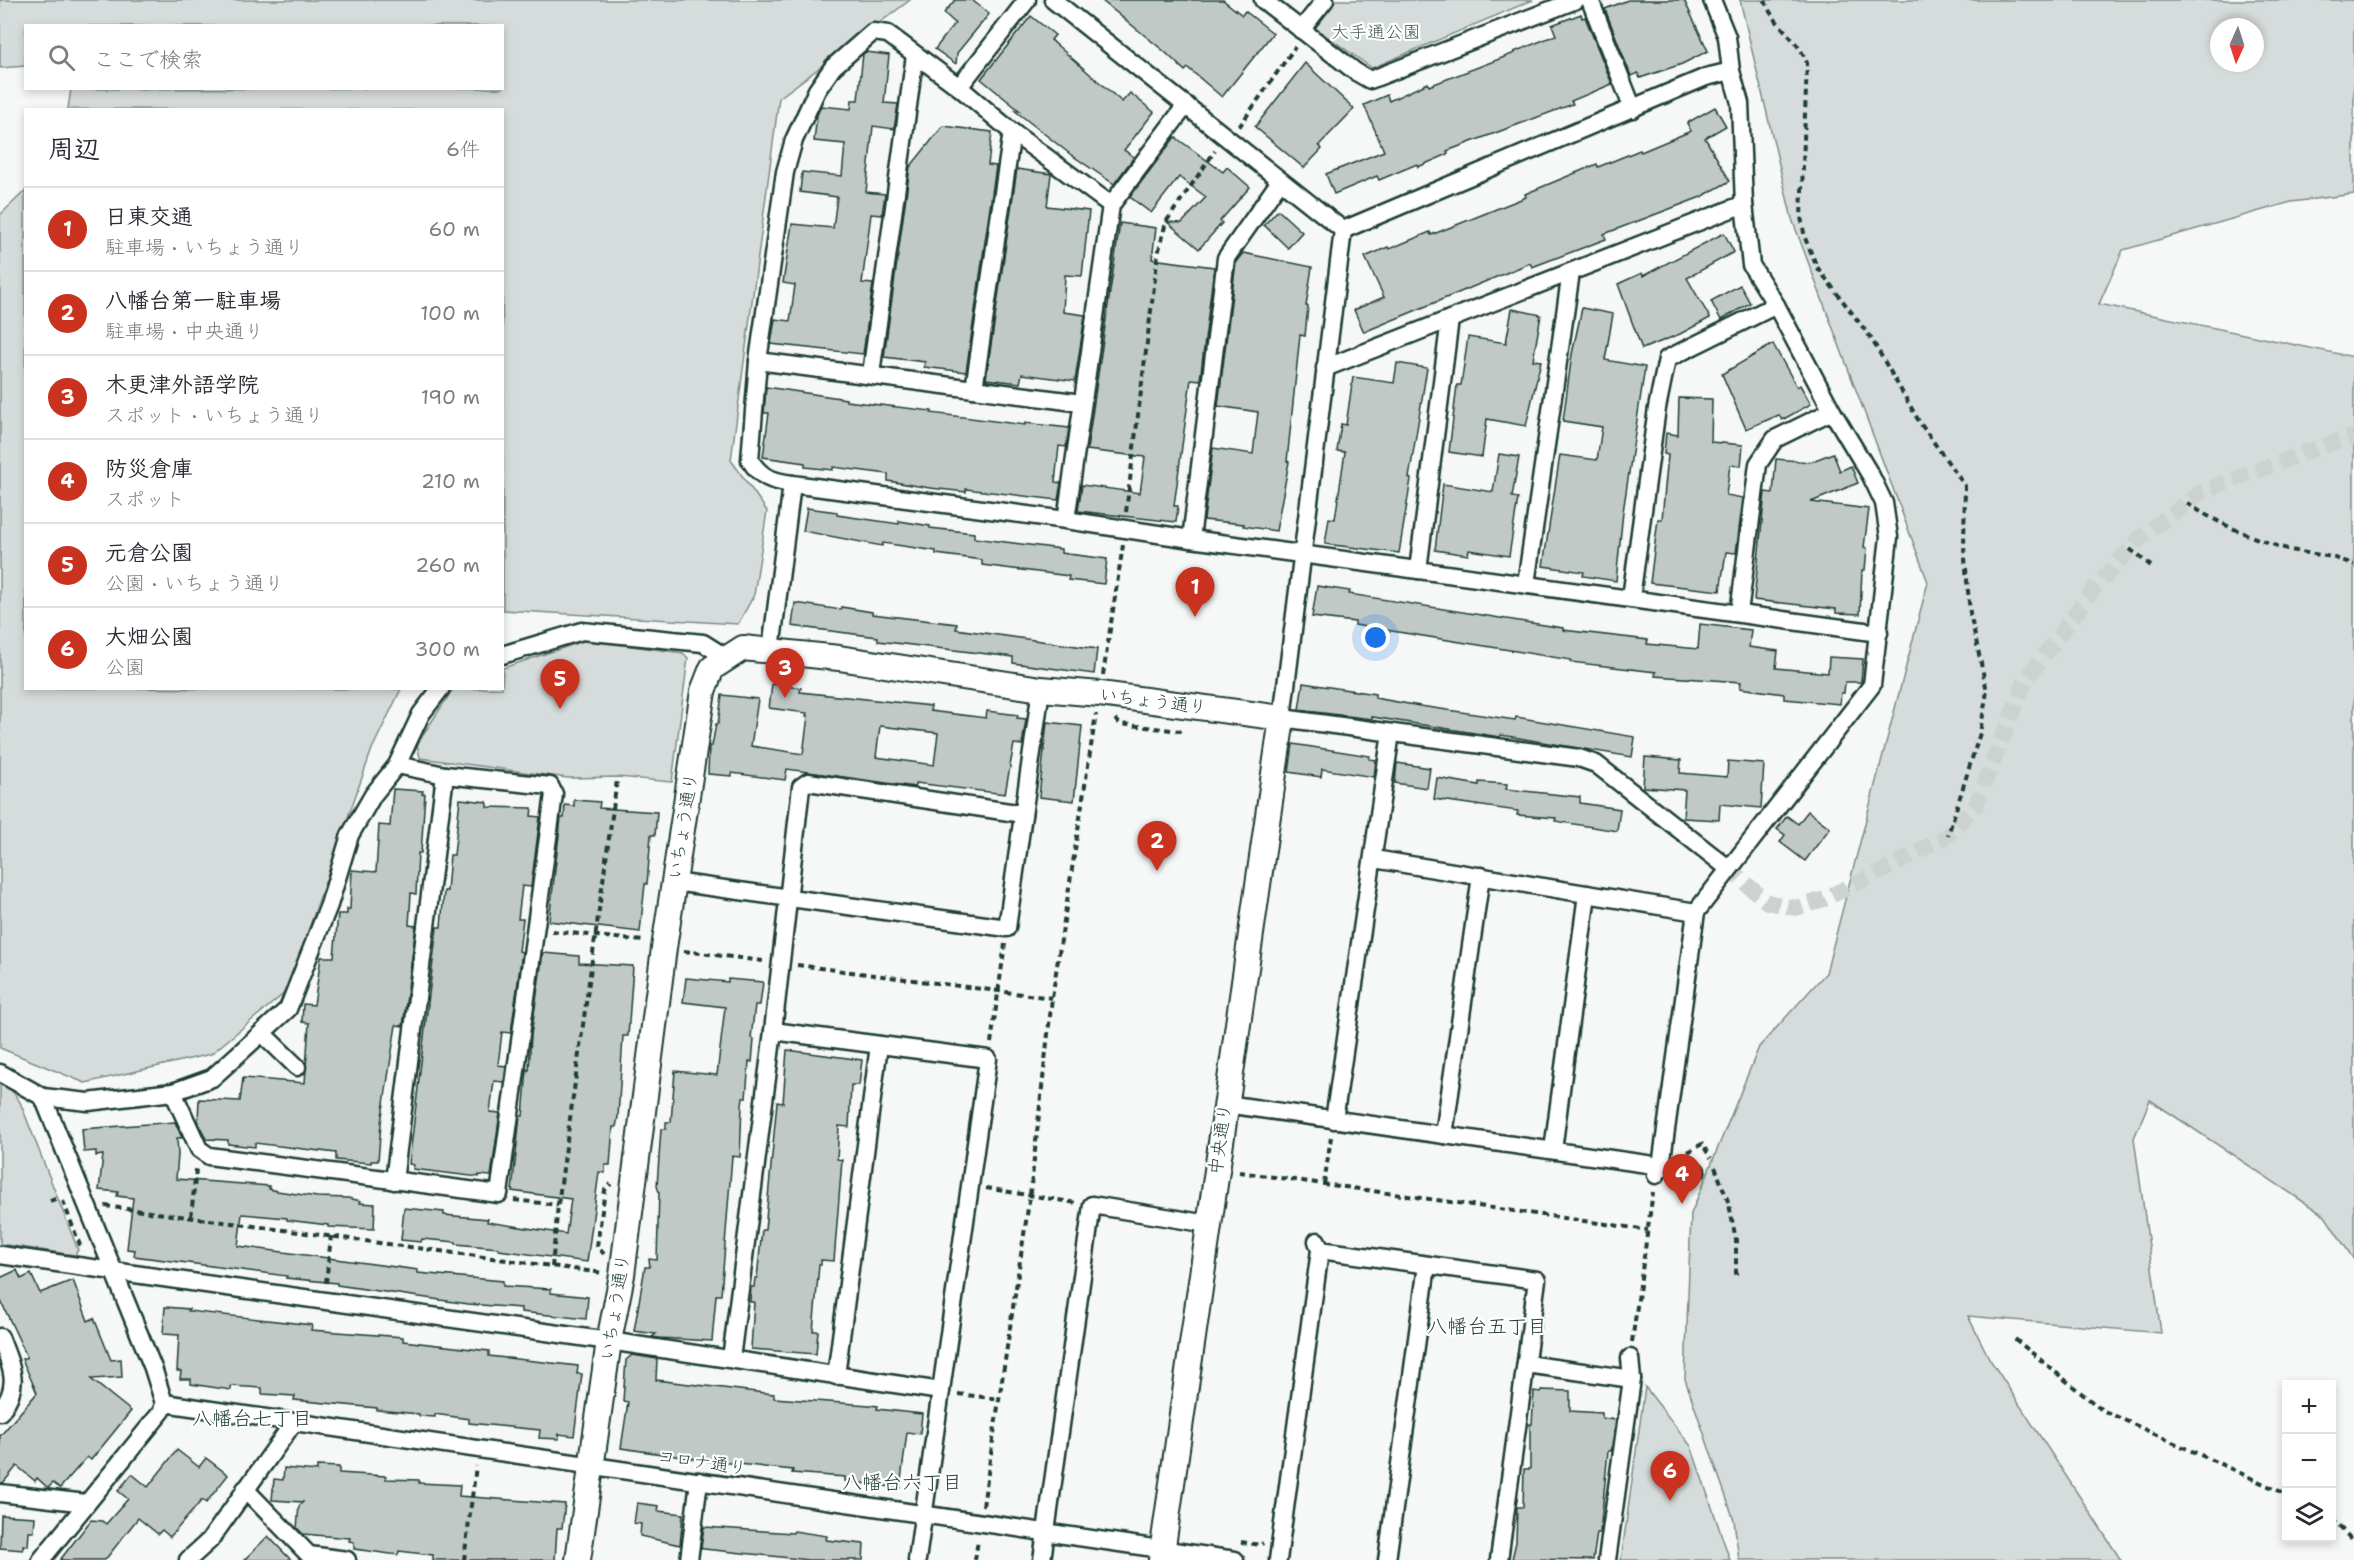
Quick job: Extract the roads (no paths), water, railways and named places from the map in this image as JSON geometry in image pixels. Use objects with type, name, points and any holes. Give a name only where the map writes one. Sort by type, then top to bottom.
[{"type":"street","points":[[959,87],[1027,0]]},
{"type":"street","points":[[1053,0],[1342,230]]},
{"type":"street","points":[[1263,0],[1356,72],[1370,80],[1576,0]]},
{"type":"street","points":[[1303,31],[1325,0]]},
{"type":"street","points":[[1590,0],[1633,109]]},
{"type":"street","points":[[1658,1170],[1696,912],[1872,685],[1889,537],[1884,503],[1776,305],[1751,265],[1744,204],[1741,114],[1731,71],[1727,37],[1712,0]]},
{"type":"street","points":[[1111,205],[1012,132],[959,87],[888,34],[873,32],[833,67],[817,90],[794,140],[786,172],[758,361],[750,460],[757,471],[770,481],[1125,526],[1191,539],[1879,633]]},
{"type":"street","points":[[871,374],[915,55]]},
{"type":"street","points":[[1342,230],[1706,77],[1731,71]]},
{"type":"street","points":[[1066,520],[1111,205],[1186,105]]},
{"type":"street","points":[[974,389],[1012,132]]},
{"type":"street","points":[[1191,539],[1226,258],[1280,181]]},
{"type":"street","points":[[1325,368],[1744,204]]},
{"type":"street","points":[[1342,230],[1281,718],[1579,758],[1596,764],[1728,868]]},
{"type":"street","points":[[1526,584],[1571,272]]},
{"type":"street","points":[[1631,598],[1657,408],[1667,359],[1776,305]]},
{"type":"street","points":[[1418,570],[1450,319]]},
{"type":"street","points":[[758,361],[1082,403]]},
{"type":"street","points":[[1738,613],[1758,464],[1775,439],[1832,411]]},
{"type":"street","points":[[771,650],[792,484]]},
{"type":"street","points":[[504,655],[582,631],[703,644],[727,658]]},
{"type":"street","name":"いちょう通り","points":[[578,1560],[609,1341],[622,1275],[654,945],[674,882],[703,691],[712,668],[743,648],[771,650],[1041,689],[1100,694],[1281,718]]},
{"type":"street","points":[[674,882],[1007,928],[1041,689]]},
{"type":"street","points":[[0,1073],[43,1097],[88,1102],[173,1092],[212,1078],[288,1009],[329,905],[350,835],[373,795],[397,765],[421,714],[439,690]]},
{"type":"street","name":"中央通り","points":[[1162,1555],[1281,718]]},
{"type":"street","points":[[1334,1120],[1391,734]]},
{"type":"street","points":[[173,1092],[199,1149],[209,1156],[499,1194],[554,794],[550,786],[445,775],[397,765]]},
{"type":"street","points":[[394,1181],[445,775]]},
{"type":"street","points":[[731,1359],[773,1031],[801,787],[808,782],[1023,814]]},
{"type":"street","points":[[1374,859],[1696,912]]},
{"type":"street","points":[[1444,1135],[1481,876]]},
{"type":"street","points":[[1553,1150],[1587,894]]},
{"type":"street","points":[[773,1031],[988,1059],[918,1560]]},
{"type":"street","points":[[262,1033],[297,1067]]},
{"type":"street","points":[[836,1376],[879,1045]]},
{"type":"street","points":[[41,1560],[162,1411],[164,1403],[153,1368],[43,1097]]},
{"type":"street","points":[[1226,1104],[1553,1150],[1658,1170],[1696,1171]]},
{"type":"street","points":[[1042,1560],[1092,1205],[1208,1224]]},
{"type":"street","points":[[1278,1560],[1318,1246],[1427,1265],[1538,1280],[1499,1560]]},
{"type":"street","points":[[0,1255],[609,1341],[941,1391]]},
{"type":"street","points":[[1387,1560],[1427,1265]]},
{"type":"street","points":[[0,1336],[6,1376],[14,1386],[7,1403],[0,1412]]},
{"type":"street","points":[[1607,1560],[1632,1379],[1630,1358]]},
{"type":"street","points":[[1526,1364],[1632,1379]]},
{"type":"street","name":"コロナ通り","points":[[164,1403],[1046,1532],[1162,1555],[1234,1560]]},
{"type":"street","points":[[188,1560],[210,1540],[294,1422]]},
{"type":"street","points":[[689,1560],[699,1481]]},
{"type":"street","points":[[245,1489],[306,1557],[347,1560]]},
{"type":"street","points":[[0,1493],[86,1503]]},
{"type":"tunnel","points":[[1728,868],[1767,902],[1796,908],[1824,899],[1888,868],[1948,835],[1976,805],[2025,681],[2093,590],[2141,537],[2203,491],[2325,445],[2354,437]]},
{"type":"place","name":"日東交通","points":[[1195,617]]},
{"type":"place","name":"木更津外語学院","points":[[785,698]]},
{"type":"place","name":"元倉公園","points":[[560,709]]},
{"type":"place","name":"八幡台第一駐車場","points":[[1157,871]]},
{"type":"place","name":"防災倉庫","points":[[1682,1204]]},
{"type":"place","name":"大畑公園","points":[[1670,1501]]},
{"type":"district","name":"八幡台五丁目","points":[[1487,1326]]},
{"type":"district","name":"八幡台七丁目","points":[[252,1418]]},
{"type":"district","name":"八幡台六丁目","points":[[902,1482]]},
{"type":"park label","name":"大手通公園","points":[[1376,32]]}]
